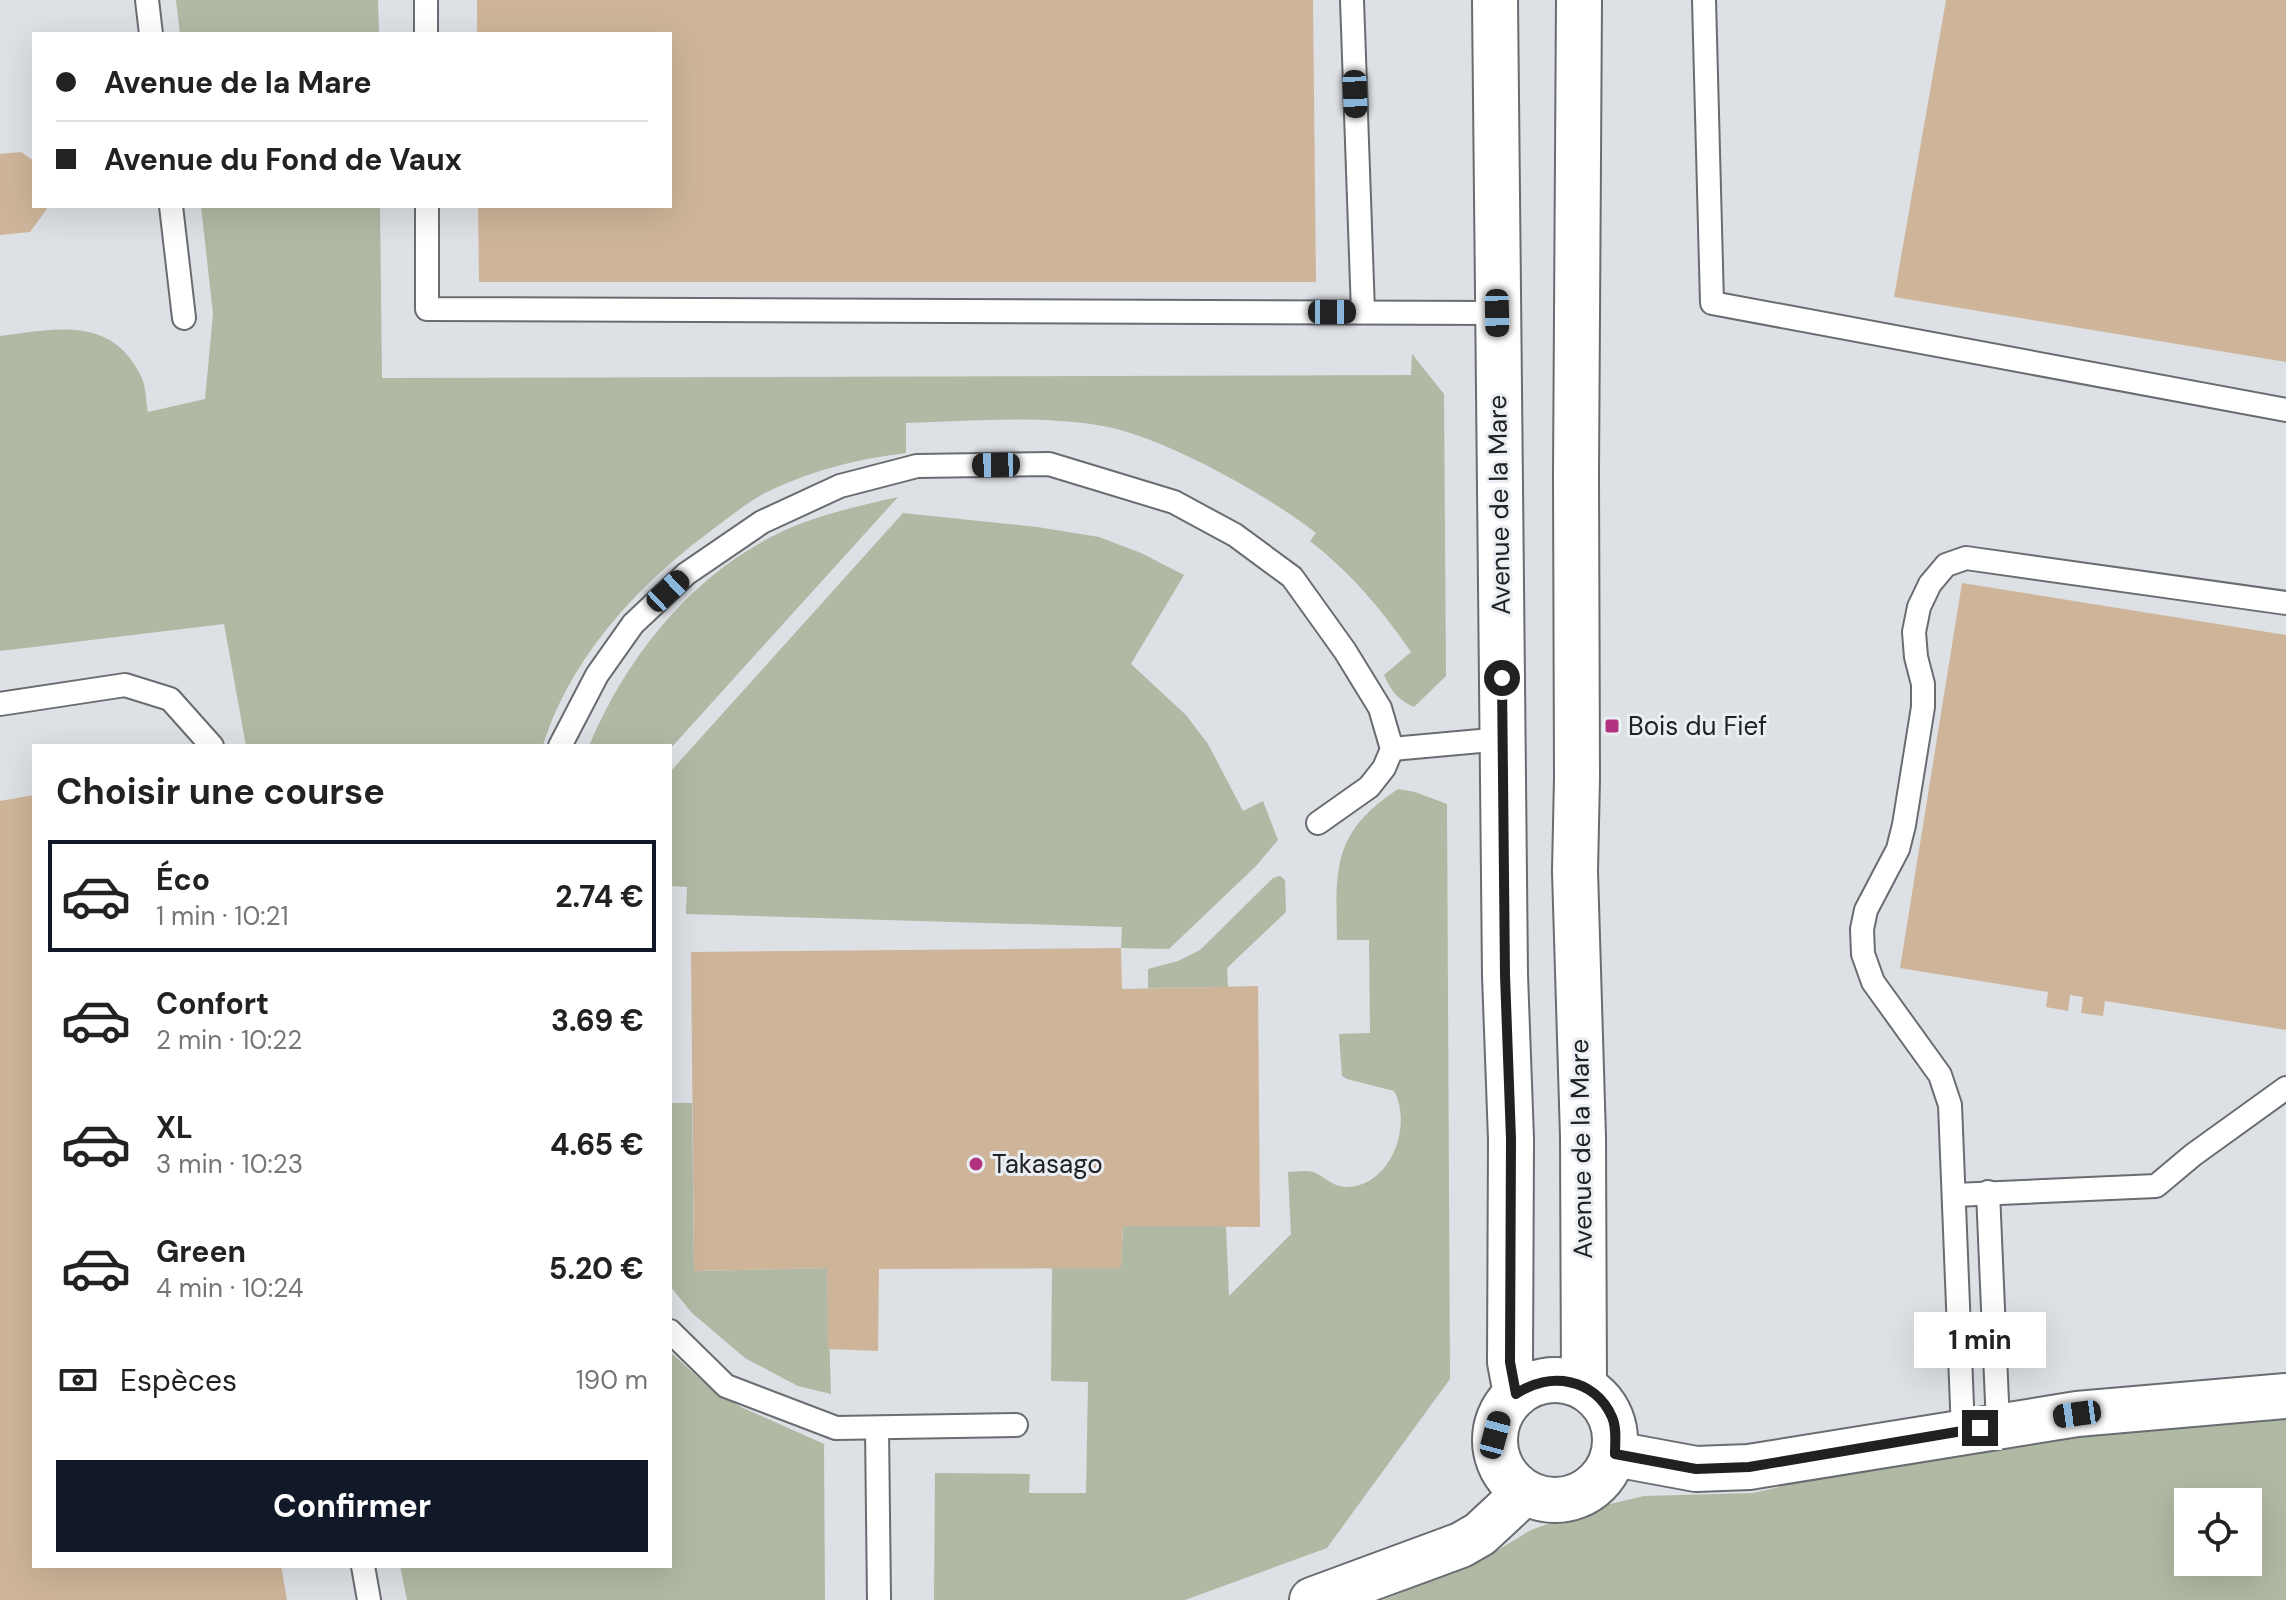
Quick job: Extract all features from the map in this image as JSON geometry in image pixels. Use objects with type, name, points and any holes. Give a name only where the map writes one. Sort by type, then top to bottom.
[{"type":"street","name":"Avenue de la Mare","points":[[1495,0],[1505,975],[1511,1139],[1510,1362],[1516,1394]]},
{"type":"street","name":"Avenue de la Mare","points":[[1579,0],[1575,871],[1583,1137],[1584,1386]]},
{"type":"street","points":[[1546,1380],[1564,1380],[1584,1386],[1601,1399],[1612,1417],[1616,1433],[1615,1454],[1608,1471],[1595,1487],[1569,1500],[1544,1500],[1524,1493],[1502,1470],[1495,1450],[1500,1414],[1516,1394],[1546,1380]]},
{"type":"street","points":[[1615,1454],[1696,1469],[1749,1467],[2077,1414],[2286,1396]]},
{"type":"street","points":[[1312,1600],[1461,1545],[1480,1534],[1524,1493]]},
{"type":"lane","points":[[147,0],[151,32]]},
{"type":"lane","points":[[426,0],[426,32]]},
{"type":"lane","points":[[1352,0],[1363,312]]},
{"type":"lane","points":[[1704,0],[1712,303],[2286,410]]},
{"type":"lane","points":[[171,208],[184,318]]},
{"type":"lane","points":[[427,208],[427,309],[1497,313]]},
{"type":"lane","points":[[561,744],[597,675],[633,624],[686,574],[762,522],[840,486],[917,466],[1049,464],[1174,502],[1235,535],[1292,577],[1345,651],[1380,708],[1392,749],[1384,768],[1369,787],[1318,823]]},
{"type":"lane","points":[[1980,1428],[1955,1195],[1950,1105],[1940,1075],[1873,982],[1863,954],[1862,929],[1866,910],[1898,849],[1904,825],[1923,707],[1923,684],[1914,632],[1919,607],[1930,584],[1946,565],[1966,558],[2286,603]]},
{"type":"lane","points":[[0,704],[125,685],[170,699],[210,744]]},
{"type":"lane","points":[[1392,749],[1502,739]]},
{"type":"lane","points":[[1955,1195],[2156,1186],[2193,1155],[2286,1088]]},
{"type":"lane","points":[[1980,1428],[1988,1192]]},
{"type":"lane","points":[[672,1333],[726,1386],[836,1428],[1016,1425]]},
{"type":"lane","points":[[877,1428],[879,1600]]},
{"type":"lane","points":[[363,1568],[369,1600]]},
{"type":"green space","points":[[176,0],[378,0],[379,32],[180,32]]},
{"type":"green space","points":[[201,208],[380,208],[382,378],[1411,375],[1412,354],[1444,394],[1446,676],[1414,707],[1399,698],[1384,675],[1411,652],[1365,593],[1310,541],[1316,533],[1270,501],[1184,454],[1128,432],[1079,423],[1005,420],[906,423],[906,453],[837,466],[771,490],[738,510],[664,569],[638,594],[591,650],[572,680],[544,744],[246,744],[224,624],[0,651],[0,336],[73,330],[91,332],[107,339],[122,349],[134,364],[143,381],[148,412],[205,399],[213,314]]},
{"type":"green space","points":[[898,497],[672,747],[672,744],[590,744],[622,681],[643,650],[691,595],[749,550],[795,526]]},
{"type":"green space","points":[[903,513],[1037,527],[1099,537],[1141,553],[1184,575],[1131,664],[1186,715],[1208,744],[1243,811],[1263,801],[1278,840],[1256,866],[1169,949],[1121,948],[1122,927],[686,914],[687,887],[672,886],[672,770]]},
{"type":"green space","points":[[1398,789],[1447,804],[1450,1379],[1327,1548],[1185,1600],[934,1600],[935,1473],[1030,1474],[1029,1493],[1086,1493],[1088,1382],[1051,1381],[1052,1268],[1121,1268],[1123,1226],[1226,1226],[1229,1296],[1291,1234],[1288,1172],[1313,1172],[1333,1184],[1347,1187],[1362,1184],[1376,1176],[1386,1165],[1399,1136],[1401,1120],[1394,1091],[1342,1076],[1339,1034],[1370,1033],[1369,940],[1337,940],[1337,892],[1338,872],[1349,837],[1376,805]]},
{"type":"green space","points":[[1280,876],[1285,880],[1286,912],[1227,968],[1228,987],[1148,988],[1148,969],[1178,961],[1200,950],[1273,878]]},
{"type":"green space","points":[[672,1103],[692,1103],[694,1271],[827,1268],[831,1394],[798,1386],[745,1358],[692,1313],[672,1288]]},
{"type":"green space","points":[[672,1354],[710,1388],[741,1407],[824,1444],[825,1600],[407,1600],[400,1568],[672,1568]]},
{"type":"green space","points":[[2286,1417],[2286,1600],[1383,1600],[1478,1562],[1531,1530],[1593,1508],[1644,1496],[1753,1493],[1821,1477],[2101,1433]]},
{"type":"building","points":[[477,0],[1313,0],[1316,282],[479,282],[478,208],[672,208],[672,32],[477,32]]},
{"type":"building","points":[[1946,0],[2286,0],[2286,362],[1894,297]]},
{"type":"building","points":[[21,152],[32,160],[32,208],[48,208],[30,232],[0,235],[0,154]]},
{"type":"building","points":[[1962,583],[2286,635],[2286,1030],[2105,1001],[2103,1016],[2081,1013],[2083,997],[2070,995],[2068,1011],[2046,1007],[2048,992],[1900,968]]},
{"type":"building","points":[[32,795],[32,1568],[281,1568],[287,1600],[0,1600],[0,801]]},
{"type":"building","name":"Takasago","points":[[1121,948],[1122,989],[1258,986],[1260,1227],[1123,1226],[1121,1268],[879,1269],[878,1351],[828,1349],[827,1268],[694,1271],[691,952]]},
{"type":"place","name":"Bois du Fief","points":[[1612,726]]},
{"type":"place","name":"Takasago","points":[[976,1164]]},
{"type":"route","points":[[1502,678],[1505,975],[1511,1139],[1510,1362],[1516,1394],[1546,1380],[1564,1380],[1584,1386],[1601,1399],[1612,1417],[1616,1433],[1615,1454],[1696,1469],[1749,1467],[1980,1428]]}]
